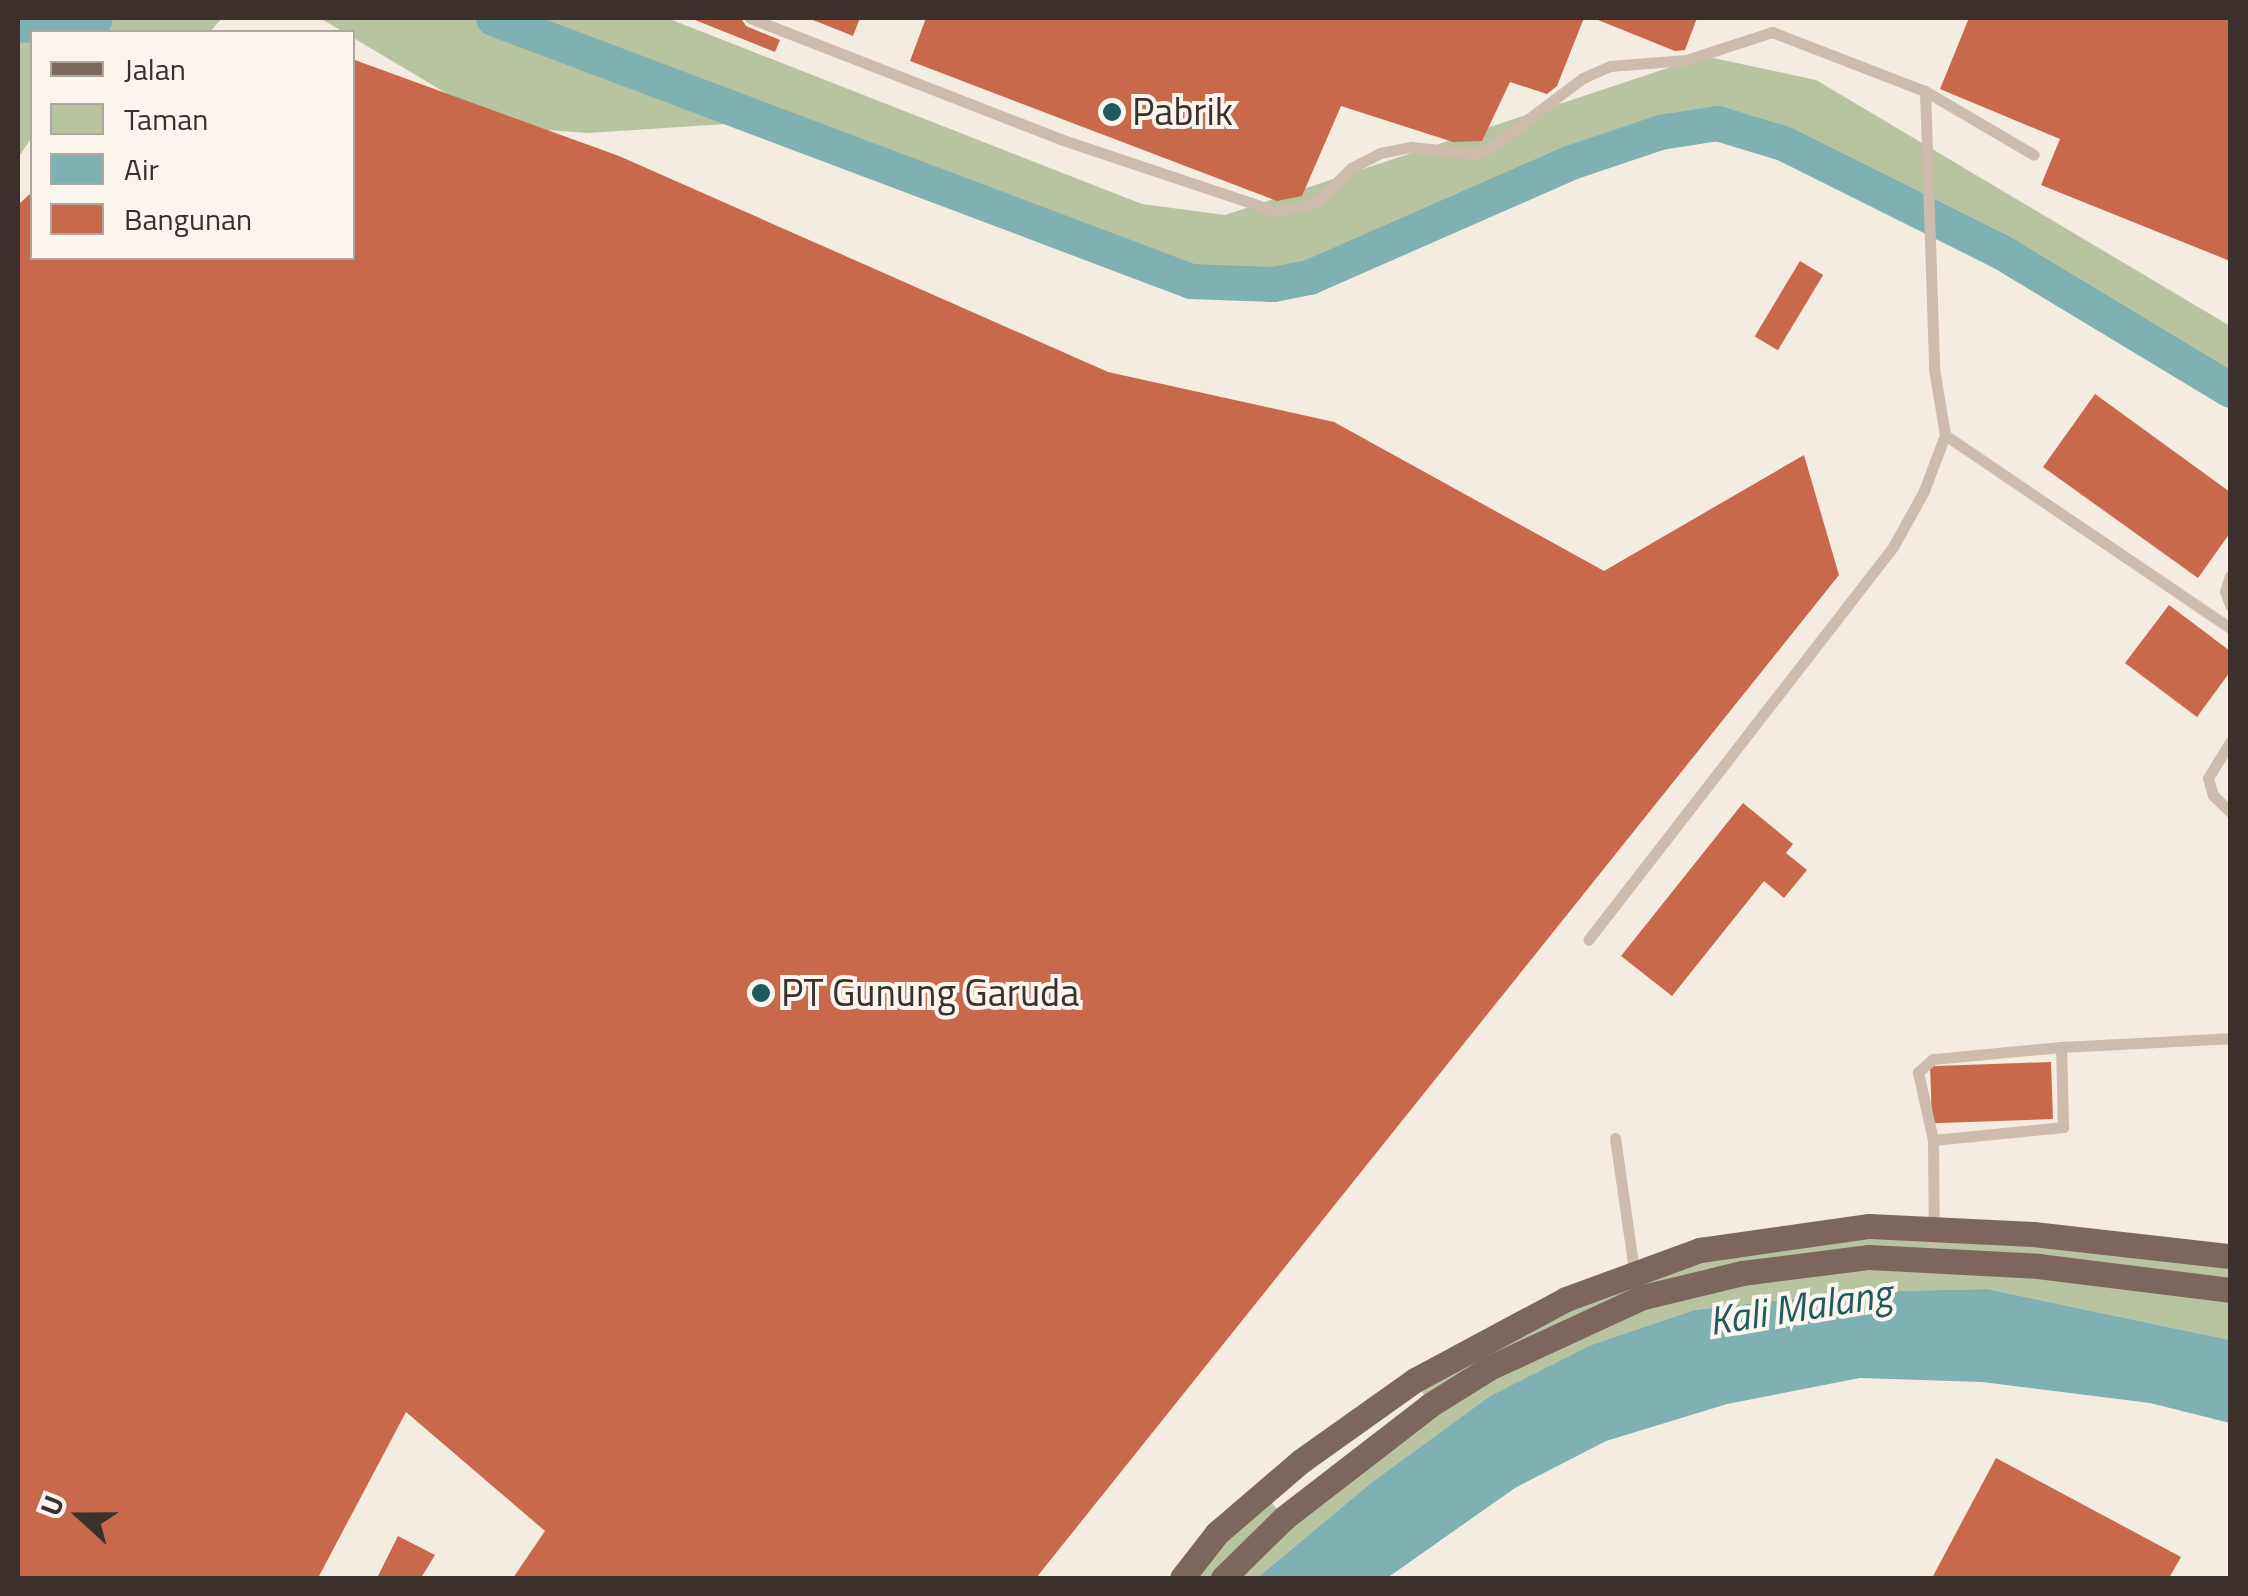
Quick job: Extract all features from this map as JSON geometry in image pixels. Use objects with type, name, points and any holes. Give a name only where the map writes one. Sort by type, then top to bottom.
[{"type":"main road","points":[[1223,1578],[1284,1518],[1430,1406],[1700,1250],[1775,1234],[1936,1228],[2230,1256]]},
{"type":"main road","points":[[1182,1578],[1217,1534],[1265,1493],[1415,1380],[1566,1300],[1790,1266],[1934,1258],[2230,1290]]},
{"type":"main road","points":[[1415,1380],[1430,1406]]},
{"type":"main road","points":[[1265,1493],[1284,1518]]},
{"type":"lane","points":[[750,18],[1060,138],[1275,212],[1316,203],[1351,168],[1380,153],[1412,147],[1475,154],[1490,148],[1583,78],[1610,66],[1686,60],[1772,32],[1925,91],[2034,155]]},
{"type":"lane","points":[[1770,18],[1772,32]]},
{"type":"lane","points":[[1588,940],[1892,547],[1945,436],[1930,289],[1925,91]]},
{"type":"lane","points":[[1945,436],[2230,628]]},
{"type":"lane","points":[[2230,576],[2225,595],[2230,605]]},
{"type":"lane","points":[[2230,742],[2208,778],[2213,795],[2230,812]]},
{"type":"lane","points":[[1934,1258],[1933,1140],[1916,1078],[1926,1062],[2061,1048],[2230,1038]]},
{"type":"lane","points":[[1933,1140],[2063,1127],[2061,1048]]},
{"type":"lane","points":[[1615,1138],[1639,1286]]},
{"type":"green space","points":[[18,18],[222,18],[212,30],[30,30],[30,140],[18,158]]},
{"type":"green space","points":[[320,18],[667,18],[1142,204],[1225,215],[1704,56],[1816,80],[2230,326],[2230,390],[2000,251],[1783,143],[1717,123],[1660,132],[1574,161],[1309,277],[1273,284],[1191,281],[770,121],[588,133],[503,127],[355,39],[355,30],[340,30]]},
{"type":"green space","points":[[1869,1226],[2230,1258],[2230,1340],[1987,1289],[1852,1292],[1694,1310],[1591,1345],[1490,1396],[1372,1482],[1257,1578],[1182,1578],[1265,1493],[1283,1518],[1430,1405],[1415,1380],[1700,1250]]},
{"type":"water","name":"Kali Malang","points":[[1987,1289],[2230,1340],[2230,1423],[2150,1403],[1982,1382],[1860,1378],[1727,1404],[1606,1441],[1515,1488],[1387,1578],[1257,1578],[1372,1482],[1490,1396],[1591,1345],[1694,1310],[1852,1292]]},
{"type":"building","points":[[690,18],[741,18],[746,26],[780,40],[775,52]]},
{"type":"building","points":[[808,18],[860,18],[853,36]]},
{"type":"building","points":[[926,18],[1584,18],[1557,86],[1547,94],[1510,82],[1482,141],[1453,142],[1341,106],[1302,196],[1277,201],[910,61]]},
{"type":"building","points":[[1593,18],[1697,18],[1685,50],[1675,51]]},
{"type":"building","points":[[1969,18],[2230,18],[2230,261],[2041,185],[2060,139],[1940,89]]},
{"type":"building","name":"PT Gunung Garuda","points":[[355,60],[619,156],[1108,372],[1334,422],[1604,571],[1804,455],[1839,575],[1036,1578],[513,1578],[545,1531],[406,1412],[318,1578],[18,1578],[18,205],[30,194],[30,260],[355,260]]},
{"type":"building","points":[[1800,261],[1823,275],[1778,350],[1755,336]]},
{"type":"building","points":[[2095,394],[2230,492],[2230,533],[2198,578],[2043,467]]},
{"type":"building","points":[[2169,605],[2230,651],[2230,672],[2197,717],[2125,663]]},
{"type":"building","points":[[1743,803],[1793,844],[1786,853],[1807,870],[1784,898],[1764,881],[1672,996],[1621,956]]},
{"type":"building","points":[[2051,1062],[2053,1119],[1932,1123],[1930,1066]]},
{"type":"building","points":[[1996,1458],[2181,1557],[2169,1578],[1932,1578]]},
{"type":"building","points":[[398,1536],[435,1555],[421,1578],[377,1578]]},
{"type":"waterway","points":[[18,24],[66,27],[95,18]]},
{"type":"waterway","points":[[493,18],[1191,281],[1273,284],[1309,277],[1571,162],[1660,132],[1717,123],[1783,143],[2000,251],[2230,390]]},
{"type":"place","name":"Pabrik","points":[[1112,112]]},
{"type":"place","name":"PT Gunung Garuda","points":[[761,993]]}]
